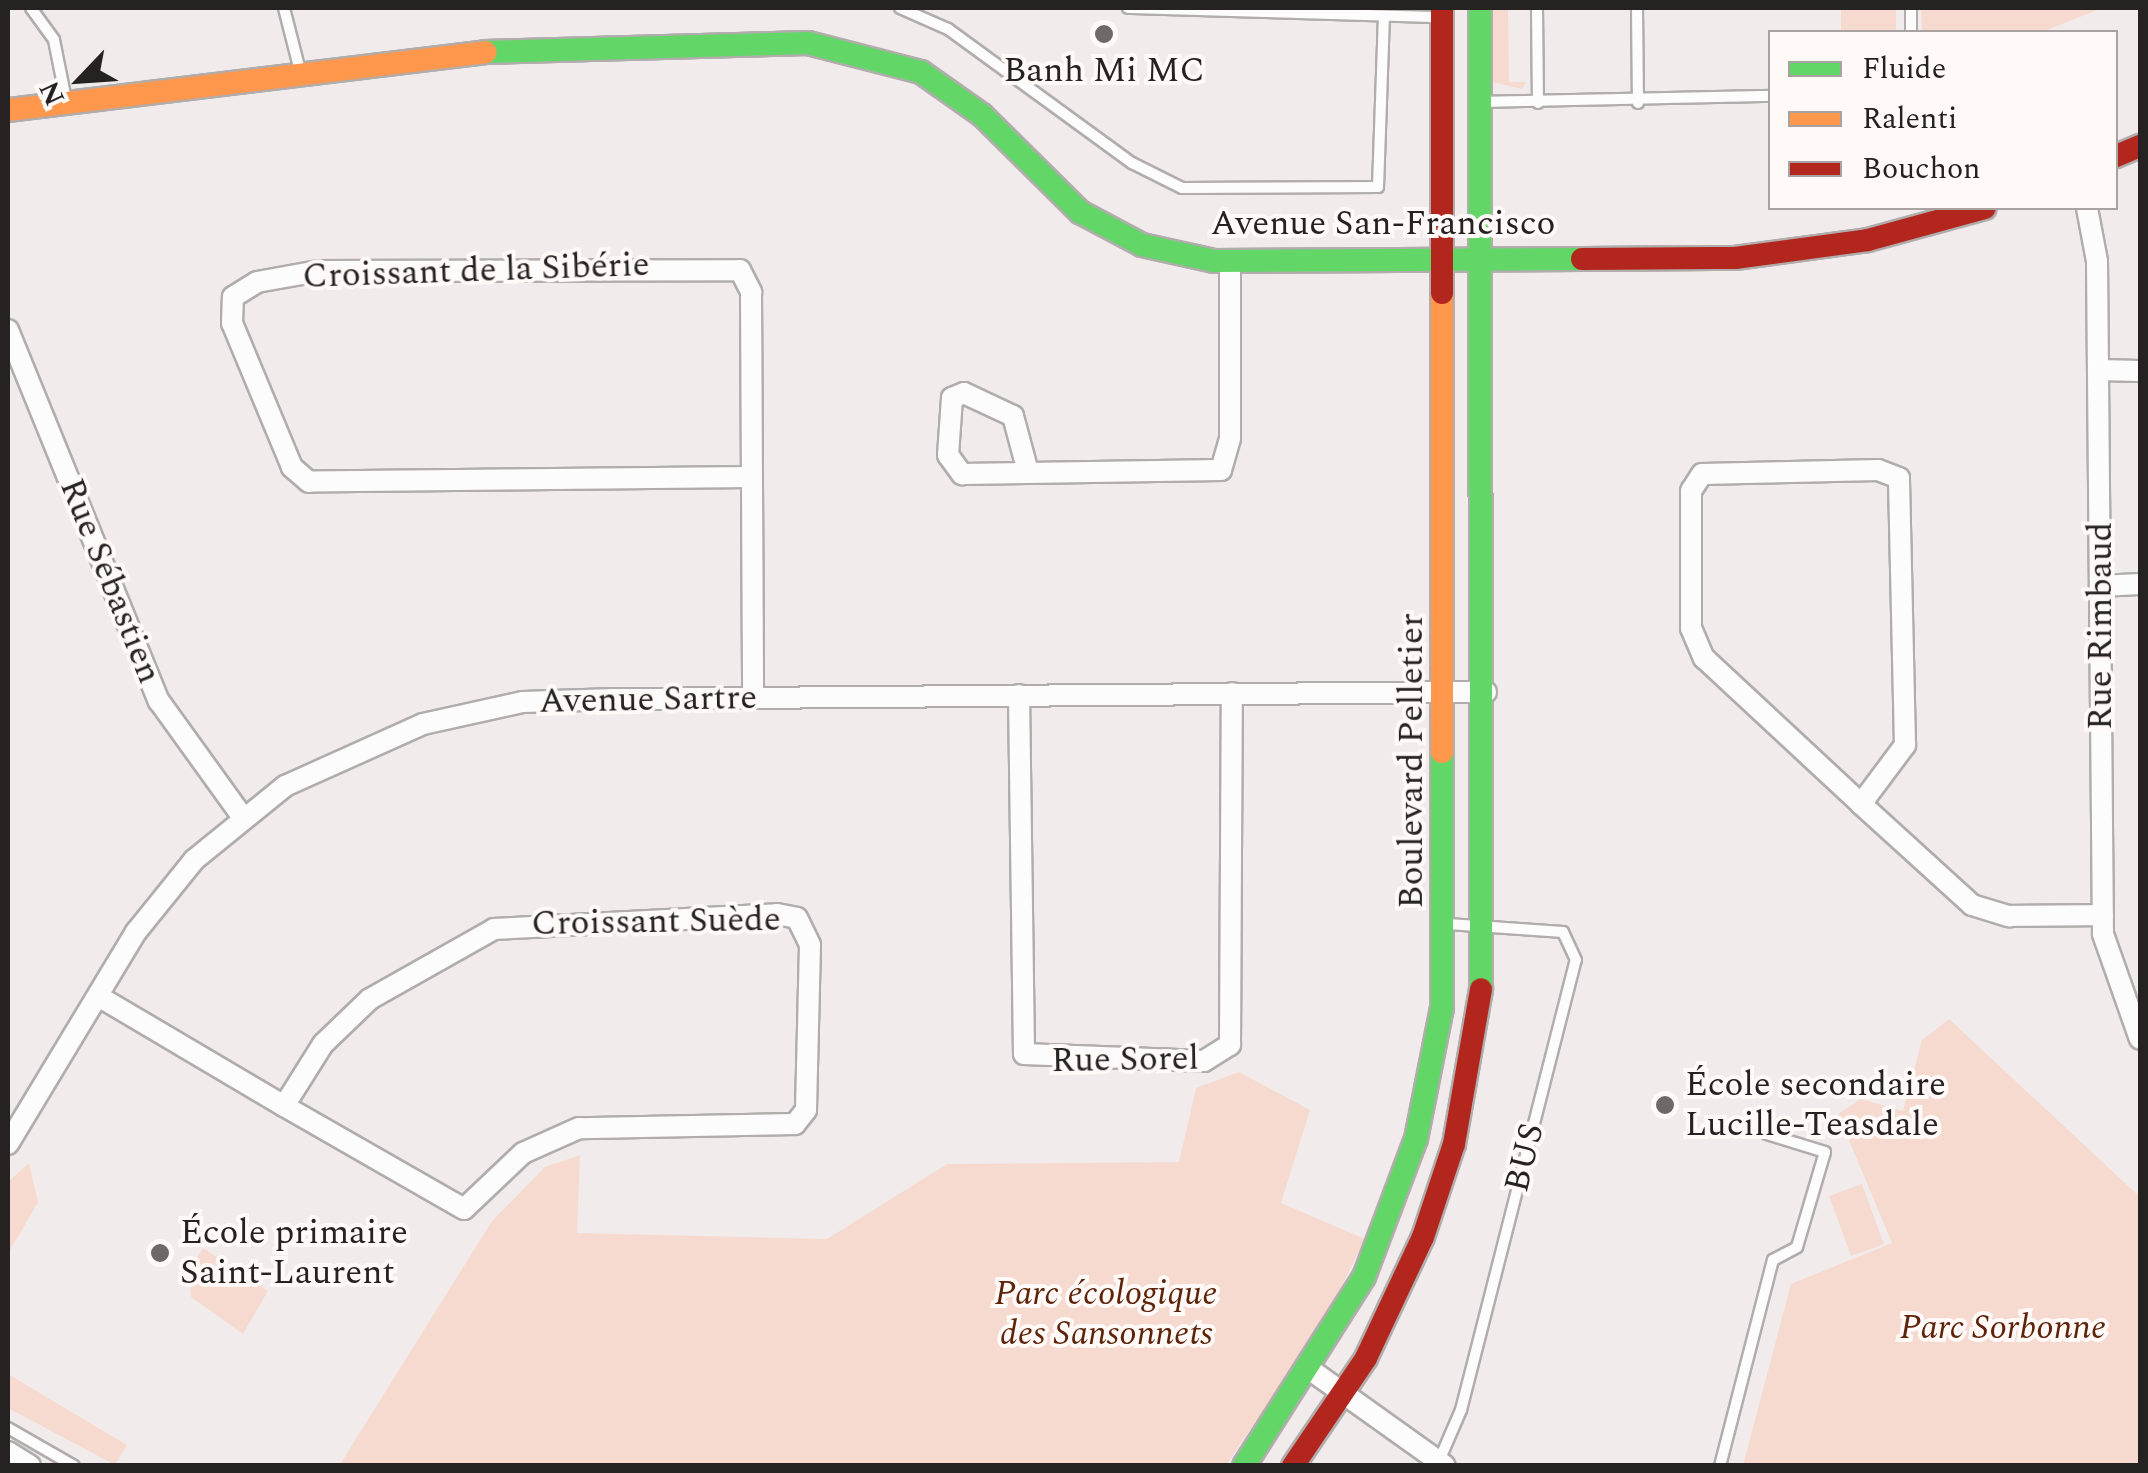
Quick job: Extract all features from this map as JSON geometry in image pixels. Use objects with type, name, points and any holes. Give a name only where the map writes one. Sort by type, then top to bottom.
[{"type":"street","points":[[1442,12],[1480,12]]},
{"type":"street","name":"Boulevard Pelletier","points":[[1244,1466],[1312,1371],[1364,1277],[1416,1138],[1448,924],[1442,12]]},
{"type":"street","name":"Boulevard Pelletier","points":[[1294,1466],[1346,1392],[1443,1179],[1474,1050],[1486,925],[1480,12]]},
{"type":"street","name":"Avenue San-Francisco","points":[[8,110],[300,68],[566,46],[859,50],[954,92],[1054,192],[1112,231],[1230,263],[1482,262],[1787,253],[1976,210]]},
{"type":"street","name":"Rue Rimbaud","points":[[2086,210],[2098,370],[2102,915],[2113,980],[2140,1039]]},
{"type":"street","points":[[1028,472],[1013,416],[964,393],[952,398],[955,470],[1028,472],[1220,470],[1230,439],[1230,263]]},
{"type":"street","name":"Croissant de la Sibérie","points":[[750,477],[309,482],[292,467],[236,333],[232,297],[258,282],[319,271],[729,265],[751,292],[753,698]]},
{"type":"street","name":"Rue Sébastien","points":[[8,330],[159,702],[242,816]]},
{"type":"street","points":[[2098,370],[2140,371]]},
{"type":"street","points":[[1861,804],[1905,745],[1902,486],[1878,470],[1702,474],[1690,502],[1698,648],[1861,804],[1985,912],[2102,915]]},
{"type":"street","points":[[2100,586],[2140,584]]},
{"type":"street","name":"Avenue Sartre","points":[[8,1144],[158,902],[242,816],[349,752],[473,710],[753,698],[1486,692]]},
{"type":"street","name":"Rue Sorel","points":[[1019,695],[1024,1054],[1204,1061],[1230,1046],[1232,693]]},
{"type":"street","name":"Croissant Suède","points":[[98,996],[284,1106],[464,1208],[523,1152],[578,1128],[795,1124],[806,1110],[808,934],[797,918],[777,914],[494,929],[370,999],[323,1044],[284,1106]]},
{"type":"street","points":[[1312,1371],[1442,1463]]},
{"type":"street","points":[[8,1452],[30,1466]]},
{"type":"lane","points":[[32,8],[54,40],[66,101]]},
{"type":"lane","points":[[284,8],[300,68]]},
{"type":"lane","points":[[900,8],[948,29],[1132,163],[1182,188],[1378,188],[1384,18]]},
{"type":"lane","points":[[1128,8],[1384,18],[1442,12]]},
{"type":"lane","points":[[1536,8],[1538,103]]},
{"type":"lane","points":[[1637,8],[1638,103]]},
{"type":"lane","points":[[1481,102],[1638,103],[1768,96]]},
{"type":"lane","points":[[1448,924],[1486,925]]},
{"type":"lane","name":"BUS","points":[[1442,1463],[1462,1410],[1576,960],[1563,932],[1486,925]]},
{"type":"lane","points":[[1720,1466],[1773,1260],[1796,1248],[1825,1152],[1767,1134]]},
{"type":"lane","points":[[8,1428],[74,1466]]},
{"type":"green space","points":[[1492,8],[1508,8],[1509,82],[1526,82],[1522,89],[1492,82]]},
{"type":"green space","points":[[1841,8],[1896,8],[1896,30],[1841,30]]},
{"type":"green space","points":[[1921,8],[2102,8],[2047,30],[1922,30]]},
{"type":"green space","name":"Parc Sorbonne","points":[[1949,1019],[2140,1197],[2140,1465],[1743,1465],[1791,1284],[1892,1243],[1838,1114],[1861,1099],[1903,1111],[1922,1040]]},
{"type":"green space","name":"Parc écologique des Sansonnets","points":[[1239,1072],[1310,1110],[1281,1203],[1365,1239],[1325,1320],[1226,1465],[339,1466],[492,1221],[545,1167],[580,1155],[577,1233],[827,1239],[947,1164],[1179,1162],[1196,1088]]},
{"type":"green space","points":[[29,1163],[38,1202],[8,1254],[8,1182]]},
{"type":"green space","points":[[1862,1184],[1884,1244],[1851,1256],[1829,1196]]},
{"type":"green space","points":[[203,1248],[268,1291],[243,1334],[191,1297],[189,1272]]},
{"type":"green space","points":[[8,1374],[127,1445],[115,1465],[8,1408]]},
{"type":"traffic: fast","points":[[1480,8],[1481,989]]},
{"type":"traffic: fast","points":[[485,52],[808,43],[921,72],[982,115],[1080,212],[1142,245],[1214,261],[1582,259]]},
{"type":"traffic: fast","points":[[1244,1466],[1364,1277],[1416,1139],[1442,1008],[1442,752]]},
{"type":"traffic: slow","points":[[8,110],[485,52]]},
{"type":"traffic: slow","points":[[1442,293],[1442,752]]},
{"type":"traffic: jam","points":[[1442,8],[1442,293]]},
{"type":"traffic: jam","points":[[2118,155],[2140,146]]},
{"type":"traffic: jam","points":[[1582,259],[1735,258],[1868,240],[1978,210]]},
{"type":"traffic: jam","points":[[1293,1466],[1366,1358],[1423,1237],[1454,1144],[1481,989]]},
{"type":"place","name":"Banh Mi MC","points":[[1104,34]]},
{"type":"place","name":"École secondaire Lucille-Teasdale","points":[[1665,1105]]},
{"type":"place","name":"École primaire Saint-Laurent","points":[[160,1253]]}]
